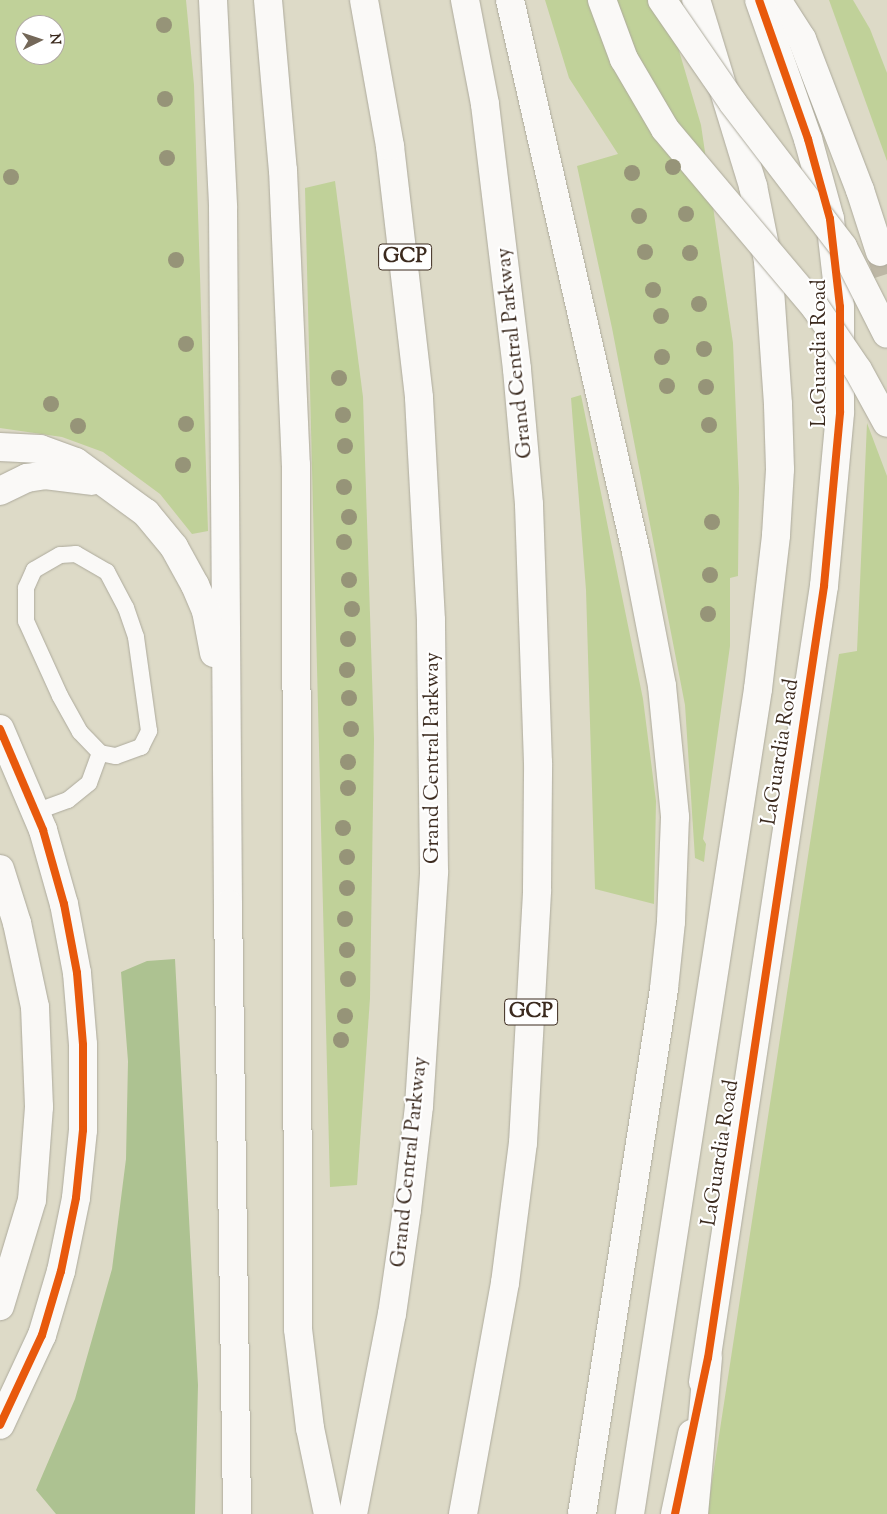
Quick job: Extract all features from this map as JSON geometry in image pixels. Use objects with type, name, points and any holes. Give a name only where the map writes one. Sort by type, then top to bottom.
[{"type":"main road","points":[[213,0],[223,208],[228,904],[237,1514]]},
{"type":"main road","points":[[268,0],[284,180],[296,465],[298,1329],[310,1428],[328,1514]]},
{"type":"main road","name":"Grand Central Parkway","points":[[354,1514],[392,1314],[407,1210],[419,1106],[434,871],[431,620],[419,397],[392,156],[364,0]]},
{"type":"main road","name":"Grand Central Parkway","points":[[463,1514],[505,1283],[523,1143],[537,889],[538,792],[536,636],[517,368],[487,122],[465,0]]},
{"type":"main road","points":[[510,0],[636,552],[662,686],[675,817],[674,871],[664,989],[582,1514]]},
{"type":"main road","points":[[602,0],[624,59],[665,129],[815,307],[858,370],[887,423]]},
{"type":"main road","points":[[662,0],[733,103],[843,247],[887,334]]},
{"type":"main road","name":"LaGuardia Road","points":[[630,1514],[758,689],[776,535],[780,469],[778,404],[768,261],[750,176],[696,0]]},
{"type":"main road","name":"LaGuardia Road","points":[[675,1514],[708,1358],[824,586],[840,412],[840,307],[830,219],[808,139],[759,0]]},
{"type":"main road","points":[[776,0],[802,39],[851,165],[880,252]]},
{"type":"main road","points":[[0,447],[40,449],[58,454],[76,462],[122,492],[146,513],[174,547],[206,611],[217,672],[228,904]]},
{"type":"main road","points":[[0,490],[27,478],[60,475],[97,482],[122,492]]},
{"type":"main road","points":[[0,729],[35,812],[64,904],[77,973],[83,1045],[83,1130],[76,1198],[61,1271],[42,1335],[0,1425]]},
{"type":"main road","points":[[0,869],[17,923],[35,1007],[39,1107],[32,1200],[0,1306]]},
{"type":"main road","points":[[694,1514],[708,1358]]},
{"type":"lane","points":[[76,554],[107,572],[126,608],[136,637],[149,730],[141,748],[116,756],[100,753],[80,732],[60,696],[26,621],[26,588],[34,570],[60,555],[76,554]]},
{"type":"lane","points":[[35,812],[68,800],[89,783],[100,753]]},
{"type":"green space","points":[[0,0],[186,0],[194,85],[208,531],[192,534],[160,494],[103,452],[62,437],[0,428]]},
{"type":"green space","points":[[545,0],[664,0],[701,125],[733,343],[739,488],[738,576],[730,578],[730,646],[703,839],[706,844],[704,862],[695,858],[685,705],[612,328],[577,166],[618,154],[569,78]]},
{"type":"green space","points":[[829,0],[853,0],[870,29],[887,73],[887,161]]},
{"type":"green space","points":[[335,181],[363,397],[374,739],[370,998],[357,1185],[330,1187],[305,188]]},
{"type":"green space","points":[[581,395],[643,699],[656,801],[654,904],[595,889],[586,590],[571,398]]},
{"type":"green space","points":[[867,423],[887,476],[887,1514],[707,1514],[839,654],[857,651]]},
{"type":"green space","points":[[175,959],[198,1385],[195,1514],[56,1514],[36,1490],[75,1399],[112,1269],[126,1159],[128,1061],[121,972],[147,961]]},
{"type":"tunnel","points":[[880,252],[887,274]]},
{"type":"cycle path","points":[[675,1514],[708,1358],[824,586],[840,412],[840,307],[830,219],[808,139],[759,0]]},
{"type":"cycle path","points":[[0,729],[43,830],[64,904],[77,973],[83,1045],[83,1130],[76,1198],[61,1271],[42,1335],[0,1425]]}]
